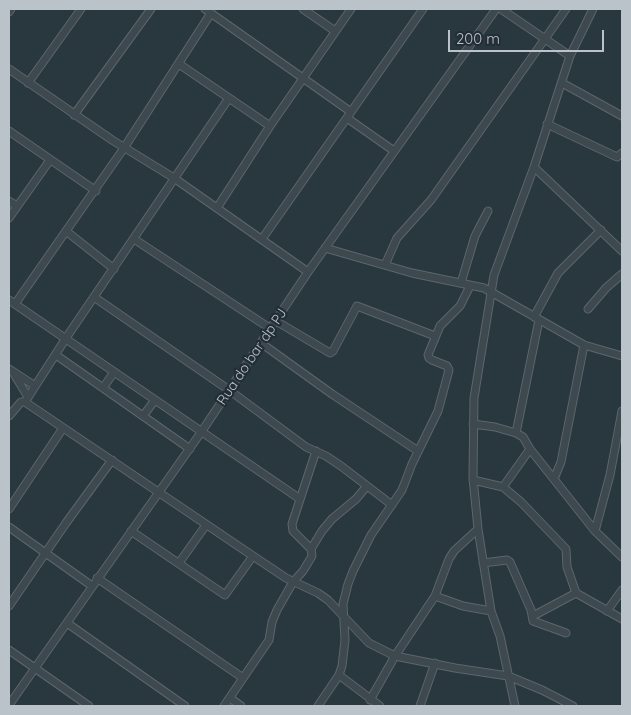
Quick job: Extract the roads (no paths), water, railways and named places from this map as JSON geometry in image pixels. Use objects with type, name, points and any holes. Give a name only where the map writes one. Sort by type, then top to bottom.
[{"type":"street","points":[[28,83],[81,9]]},
{"type":"street","points":[[74,115],[151,9]]},
{"type":"street","points":[[303,9],[335,31]]},
{"type":"street","points":[[217,208],[270,126],[351,9]]},
{"type":"street","points":[[262,239],[423,9]]},
{"type":"street","name":"Rua do bar dp PJ","points":[[9,705],[202,431],[308,272],[496,9]]},
{"type":"street","points":[[501,9],[570,56]]},
{"type":"street","points":[[385,265],[397,238],[431,200],[566,9]]},
{"type":"street","points":[[515,706],[500,636],[491,611],[478,529],[473,480],[474,398],[494,275],[499,258],[534,167],[570,56],[593,9]]},
{"type":"street","points":[[300,499],[12,302],[96,190],[179,64],[208,11],[303,79],[394,151]]},
{"type":"street","points":[[179,64],[270,126]]},
{"type":"street","points":[[9,70],[124,148],[174,178],[308,272]]},
{"type":"street","points":[[562,83],[622,116]]},
{"type":"street","points":[[9,416],[21,402],[27,400],[66,338],[229,98]]},
{"type":"street","points":[[547,124],[618,157],[622,153]]},
{"type":"street","points":[[9,131],[96,190]]},
{"type":"street","points":[[9,218],[50,160]]},
{"type":"street","points":[[534,167],[622,251]]},
{"type":"street","points":[[9,201],[17,206]]},
{"type":"street","points":[[461,283],[475,236],[488,211]]},
{"type":"street","points":[[516,433],[536,318],[558,273],[601,230]]},
{"type":"street","points":[[66,231],[114,269]]},
{"type":"street","points":[[134,239],[271,329]]},
{"type":"street","points":[[325,248],[412,273],[484,288],[584,345],[622,356]]},
{"type":"street","points":[[588,309],[606,288],[622,274]]},
{"type":"street","points":[[318,706],[339,675],[344,640],[343,604],[348,584],[371,535],[402,490],[418,451],[438,411],[449,370],[447,366],[429,358],[435,336],[440,326],[460,306],[470,286]]},
{"type":"street","points":[[94,297],[229,390],[306,446],[341,466],[392,505]]},
{"type":"street","points":[[276,321],[330,353],[333,351],[355,307],[358,306],[435,336]]},
{"type":"street","points":[[261,343],[332,394],[418,451]]},
{"type":"street","points":[[554,479],[561,462],[584,345]]},
{"type":"street","points":[[56,355],[190,448]]},
{"type":"street","points":[[10,370],[35,386]]},
{"type":"street","points":[[10,370],[27,400],[63,428],[293,582],[318,593],[336,608],[369,643],[395,656],[508,676],[542,690],[572,706]]},
{"type":"street","points":[[103,388],[114,372]]},
{"type":"street","points":[[143,416],[155,400]]},
{"type":"street","points":[[595,530],[610,476],[622,411]]},
{"type":"street","points":[[473,424],[516,433],[526,440],[530,449],[595,530],[622,557]]},
{"type":"street","points":[[9,509],[63,428]]},
{"type":"street","points":[[503,487],[530,449]]},
{"type":"street","points":[[311,545],[294,531],[292,524],[316,451]]},
{"type":"street","points":[[9,606],[112,460]]},
{"type":"street","points":[[473,480],[503,487],[521,502],[566,549],[567,567],[576,593],[622,619]]},
{"type":"street","points":[[224,706],[269,640],[272,622],[277,610],[293,582],[312,556],[311,545],[332,519],[356,499],[367,486]]},
{"type":"street","points":[[179,563],[206,524]]},
{"type":"street","points":[[9,527],[92,586]]},
{"type":"street","points":[[370,700],[395,656],[435,596],[454,551],[478,529]]},
{"type":"street","points":[[131,531],[225,594],[253,556]]},
{"type":"street","points":[[483,563],[507,560],[510,562],[533,616],[533,621],[566,633]]},
{"type":"street","points":[[98,578],[243,678]]},
{"type":"street","points":[[607,611],[622,590]]},
{"type":"street","points":[[533,616],[576,593]]},
{"type":"street","points":[[435,596],[463,606],[491,611]]},
{"type":"street","points":[[67,623],[185,706]]},
{"type":"street","points":[[9,650],[77,703],[89,706]]},
{"type":"street","points":[[420,706],[435,664]]},
{"type":"street","points":[[339,675],[380,706]]},
{"type":"street","points":[[230,698],[241,706]]}]
